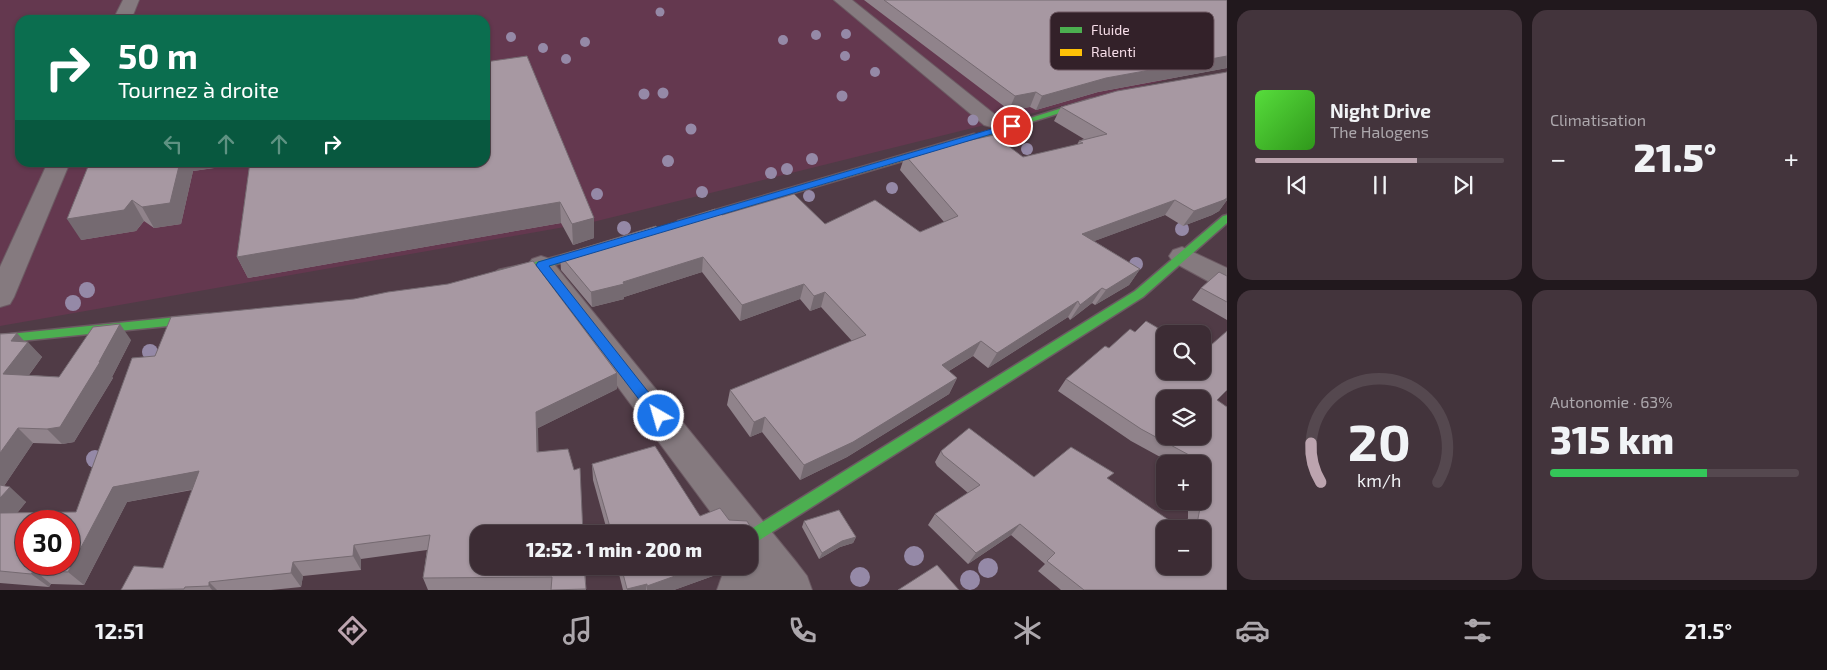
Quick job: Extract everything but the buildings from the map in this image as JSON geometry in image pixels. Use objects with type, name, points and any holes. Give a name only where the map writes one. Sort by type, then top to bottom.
[{"type":"street","points":[[124,15],[131,0]]},
{"type":"street","points":[[842,0],[991,121]]},
{"type":"street","points":[[675,225],[1106,98]]},
{"type":"street","points":[[0,298],[57,167]]},
{"type":"street","points":[[758,533],[1139,294],[1227,218]]},
{"type":"street","points":[[484,277],[542,265],[608,245]]},
{"type":"street","points":[[1182,256],[1227,279]]},
{"type":"street","points":[[542,265],[744,525]]},
{"type":"street","points":[[0,339],[221,316]]},
{"type":"street","points":[[736,590],[788,583],[758,543]]},
{"type":"shaded area","points":[[0,0],[1227,0],[1227,65],[1214,68],[1214,12],[1050,12],[1050,70],[1207,70],[593,222],[0,326]]},
{"type":"traffic: fast","points":[[974,137],[1094,101]]},
{"type":"traffic: fast","points":[[758,533],[1139,294],[1227,218]]},
{"type":"traffic: fast","points":[[499,274],[541,265],[595,249]]},
{"type":"traffic: fast","points":[[0,339],[207,318]]},
{"type":"traffic: slow","points":[[682,223],[974,137]]},
{"type":"route","points":[[659,416],[542,265],[1012,126]]}]
